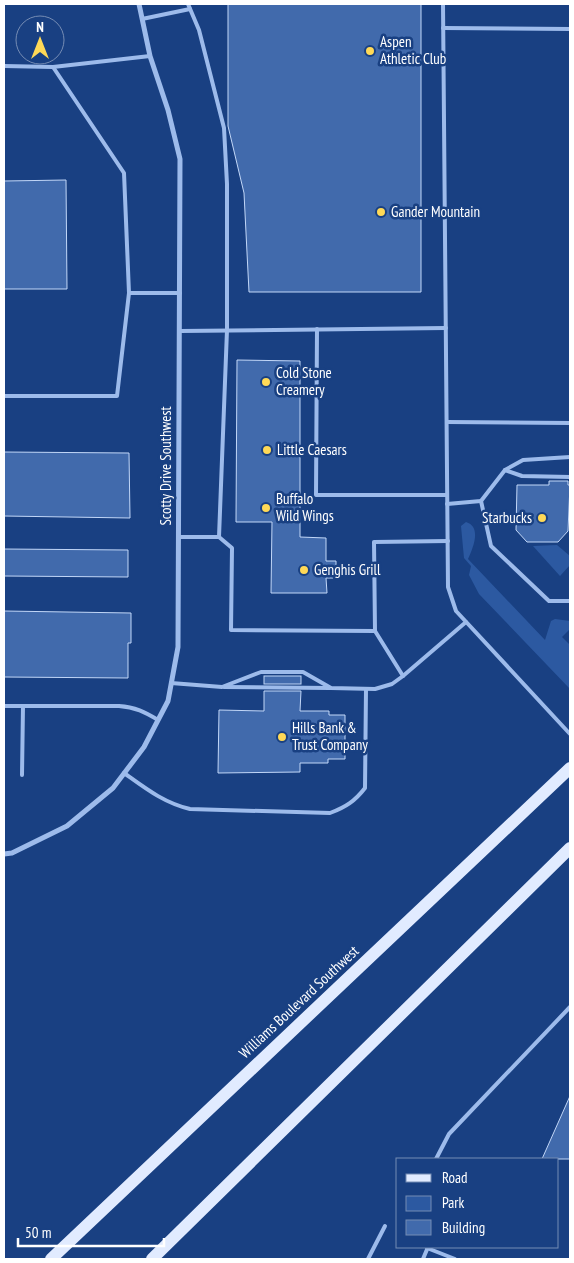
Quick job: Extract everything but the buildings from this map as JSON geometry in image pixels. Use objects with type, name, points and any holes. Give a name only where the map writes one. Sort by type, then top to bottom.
[{"type":"main road","name":"Williams Boulevard Southwest","points":[[50,1259],[570,768]]},
{"type":"main road","points":[[152,1259],[570,848]]},
{"type":"street","name":"Scotty Drive Southwest","points":[[4,854],[12,853],[67,826],[112,788],[144,748],[168,701],[178,647],[180,159],[168,110],[150,56],[139,4]]},
{"type":"lane","points":[[188,4],[199,30],[224,128],[227,184],[227,330],[218,537]]},
{"type":"lane","points":[[443,4],[448,587],[456,611],[570,734]]},
{"type":"lane","points":[[142,19],[190,9]]},
{"type":"lane","points":[[443,28],[570,29]]},
{"type":"lane","points":[[4,66],[53,67],[150,56]]},
{"type":"lane","points":[[4,396],[117,396],[128,293],[124,173],[53,67]]},
{"type":"lane","points":[[128,293],[180,293]]},
{"type":"lane","points":[[180,331],[446,328]]},
{"type":"lane","points":[[317,329],[316,495],[448,495]]},
{"type":"lane","points":[[447,422],[570,423]]},
{"type":"lane","points":[[448,504],[481,501],[505,470],[523,460],[570,457]]},
{"type":"lane","points":[[505,470],[522,476],[570,477]]},
{"type":"lane","points":[[481,501],[491,546],[549,601],[570,601]]},
{"type":"lane","points":[[178,537],[218,537],[232,548],[231,630],[375,631]]},
{"type":"lane","points":[[403,676],[375,631],[374,542],[448,542]]},
{"type":"lane","points":[[172,683],[222,687],[375,689],[392,684],[403,676],[466,622]]},
{"type":"lane","points":[[222,687],[262,672],[303,672],[331,688]]},
{"type":"lane","points":[[124,773],[158,797],[175,806],[190,809],[330,813],[356,800],[365,788],[366,689]]},
{"type":"lane","points":[[4,706],[133,707],[158,720]]},
{"type":"lane","points":[[22,775],[23,706]]},
{"type":"lane","points":[[437,1158],[449,1134],[570,1007]]},
{"type":"lane","points":[[368,1259],[385,1226]]},
{"type":"lane","points":[[429,1248],[455,1259]]},
{"type":"green space","points":[[466,522],[474,528],[475,533],[474,544],[468,559],[545,640],[551,621],[555,619],[570,621],[570,629],[562,637],[570,645],[570,689],[479,594],[469,575],[471,566],[464,558],[461,526]]},
{"type":"green space","points":[[557,545],[570,556],[570,565],[560,576],[533,546]]},
{"type":"place","name":"Aspen Athletic Club","points":[[370,51]]},
{"type":"place","name":"Gander Mountain","points":[[381,212]]},
{"type":"place","name":"Cold Stone Creamery","points":[[266,382]]},
{"type":"place","name":"Little Caesars","points":[[267,450]]},
{"type":"place","name":"Buffalo Wild Wings","points":[[266,508]]},
{"type":"place","name":"Starbucks","points":[[542,518]]},
{"type":"place","name":"Genghis Grill","points":[[304,570]]},
{"type":"place","name":"Hills Bank & Trust Company","points":[[282,737]]}]
